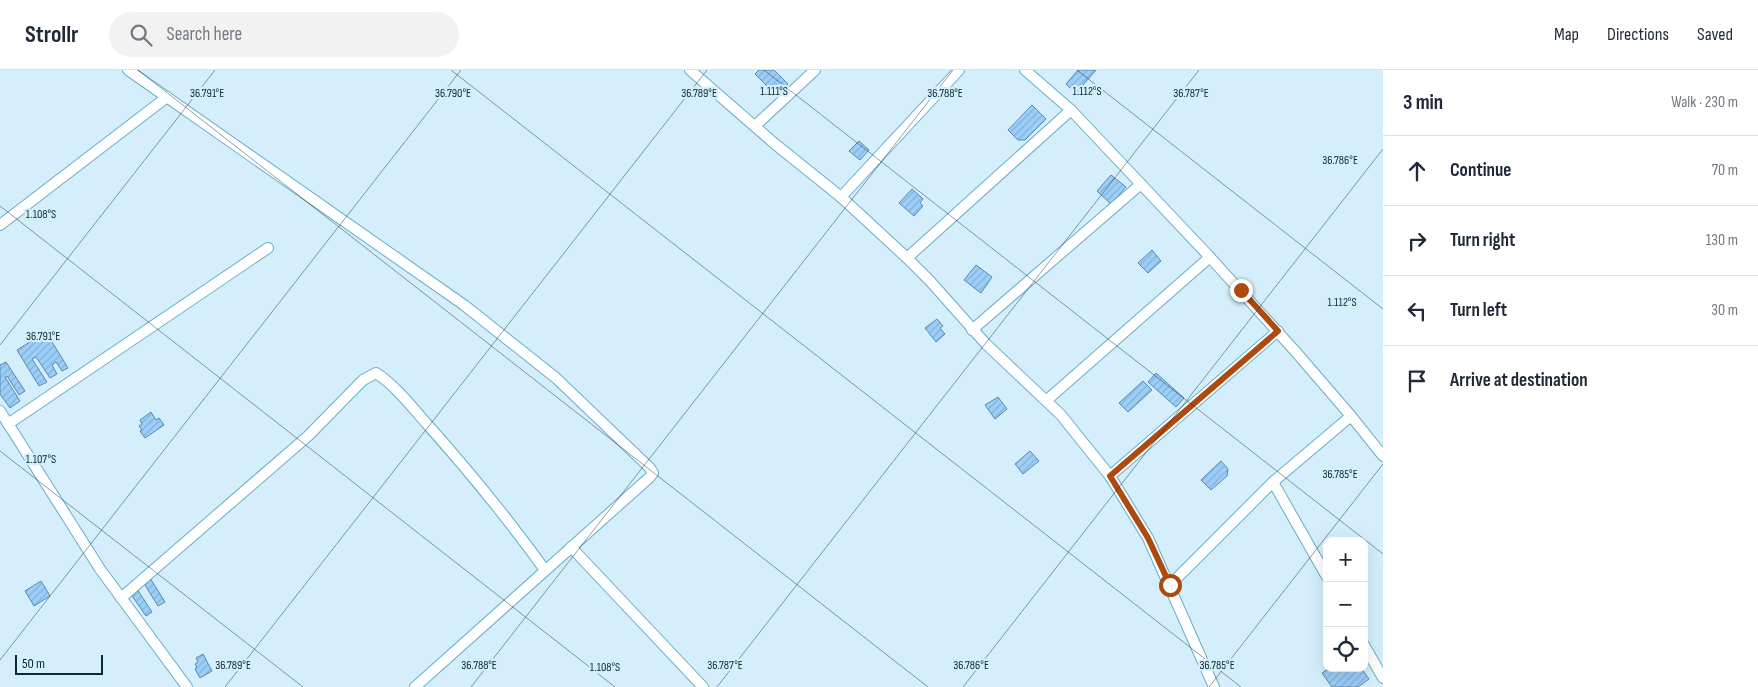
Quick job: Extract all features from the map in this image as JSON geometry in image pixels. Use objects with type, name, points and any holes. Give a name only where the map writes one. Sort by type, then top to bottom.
[{"type":"street","points":[[128,70],[464,305],[556,378],[653,473],[415,687]]},
{"type":"street","points":[[690,70],[841,197],[907,258],[930,281],[972,330],[1061,415],[1110,476],[1148,538],[1214,687]]},
{"type":"street","points":[[755,126],[815,70]]},
{"type":"street","points":[[841,197],[959,70]]},
{"type":"street","points":[[1025,70],[1071,110],[1210,256],[1278,331],[1383,456]]},
{"type":"street","points":[[0,225],[167,97]]},
{"type":"street","points":[[907,258],[1071,110]]},
{"type":"street","points":[[972,330],[1141,184]]},
{"type":"street","points":[[8,424],[268,248]]},
{"type":"street","points":[[1047,400],[1210,256]]},
{"type":"street","points":[[1110,476],[1278,331]]},
{"type":"street","points":[[121,598],[308,436],[363,380],[376,373],[388,380],[434,432],[520,535],[545,570]]},
{"type":"street","points":[[0,412],[59,506],[121,598],[187,687]]},
{"type":"street","points":[[1170,585],[1273,482],[1351,416]]},
{"type":"street","points":[[1273,482],[1323,570]]},
{"type":"street","points":[[571,547],[704,687]]},
{"type":"street","points":[[1368,651],[1383,678]]},
{"type":"building","points":[[759,70],[774,70],[788,84],[777,96],[755,74]]},
{"type":"building","points":[[1078,70],[1096,70],[1076,93],[1066,84]]},
{"type":"building","points":[[1032,105],[1046,119],[1025,140],[1018,140],[1008,130]]},
{"type":"building","points":[[859,141],[869,150],[860,160],[849,151]]},
{"type":"building","points":[[1111,175],[1126,187],[1111,204],[1097,191]]},
{"type":"building","points":[[912,189],[923,199],[920,203],[923,206],[914,216],[899,203]]},
{"type":"building","points":[[1152,250],[1161,261],[1148,273],[1138,263]]},
{"type":"building","points":[[976,265],[992,277],[981,293],[964,280]]},
{"type":"building","points":[[937,319],[943,326],[940,328],[945,334],[936,342],[925,328]]},
{"type":"building","points":[[46,332],[68,368],[62,371],[56,362],[52,365],[57,374],[50,378],[36,357],[32,359],[47,382],[39,386],[17,350]]},
{"type":"building","points":[[6,362],[25,391],[19,395],[7,376],[5,377],[20,401],[10,408],[0,394],[0,365]]},
{"type":"building","points":[[1156,373],[1184,398],[1176,407],[1148,382]]},
{"type":"building","points":[[1143,381],[1152,390],[1128,412],[1119,403]]},
{"type":"building","points":[[998,397],[1007,409],[995,419],[985,405]]},
{"type":"building","points":[[151,412],[156,420],[159,418],[164,425],[145,438],[140,431],[142,430],[139,426],[142,424],[140,420]]},
{"type":"building","points":[[1030,451],[1039,461],[1023,474],[1015,464]]},
{"type":"building","points":[[1221,461],[1228,469],[1227,476],[1211,490],[1201,480]]},
{"type":"building","points":[[150,578],[165,602],[158,606],[143,582]]},
{"type":"building","points":[[41,581],[50,596],[34,606],[25,591]]},
{"type":"building","points":[[137,589],[152,612],[146,616],[130,593]]},
{"type":"building","points":[[203,654],[212,671],[200,678],[195,669],[197,668],[195,664],[198,662],[196,658]]},
{"type":"building","points":[[1364,672],[1369,679],[1358,687],[1332,687],[1322,673]]},
{"type":"route","points":[[1170,585],[1148,538],[1110,476],[1278,331],[1241,290]]}]
